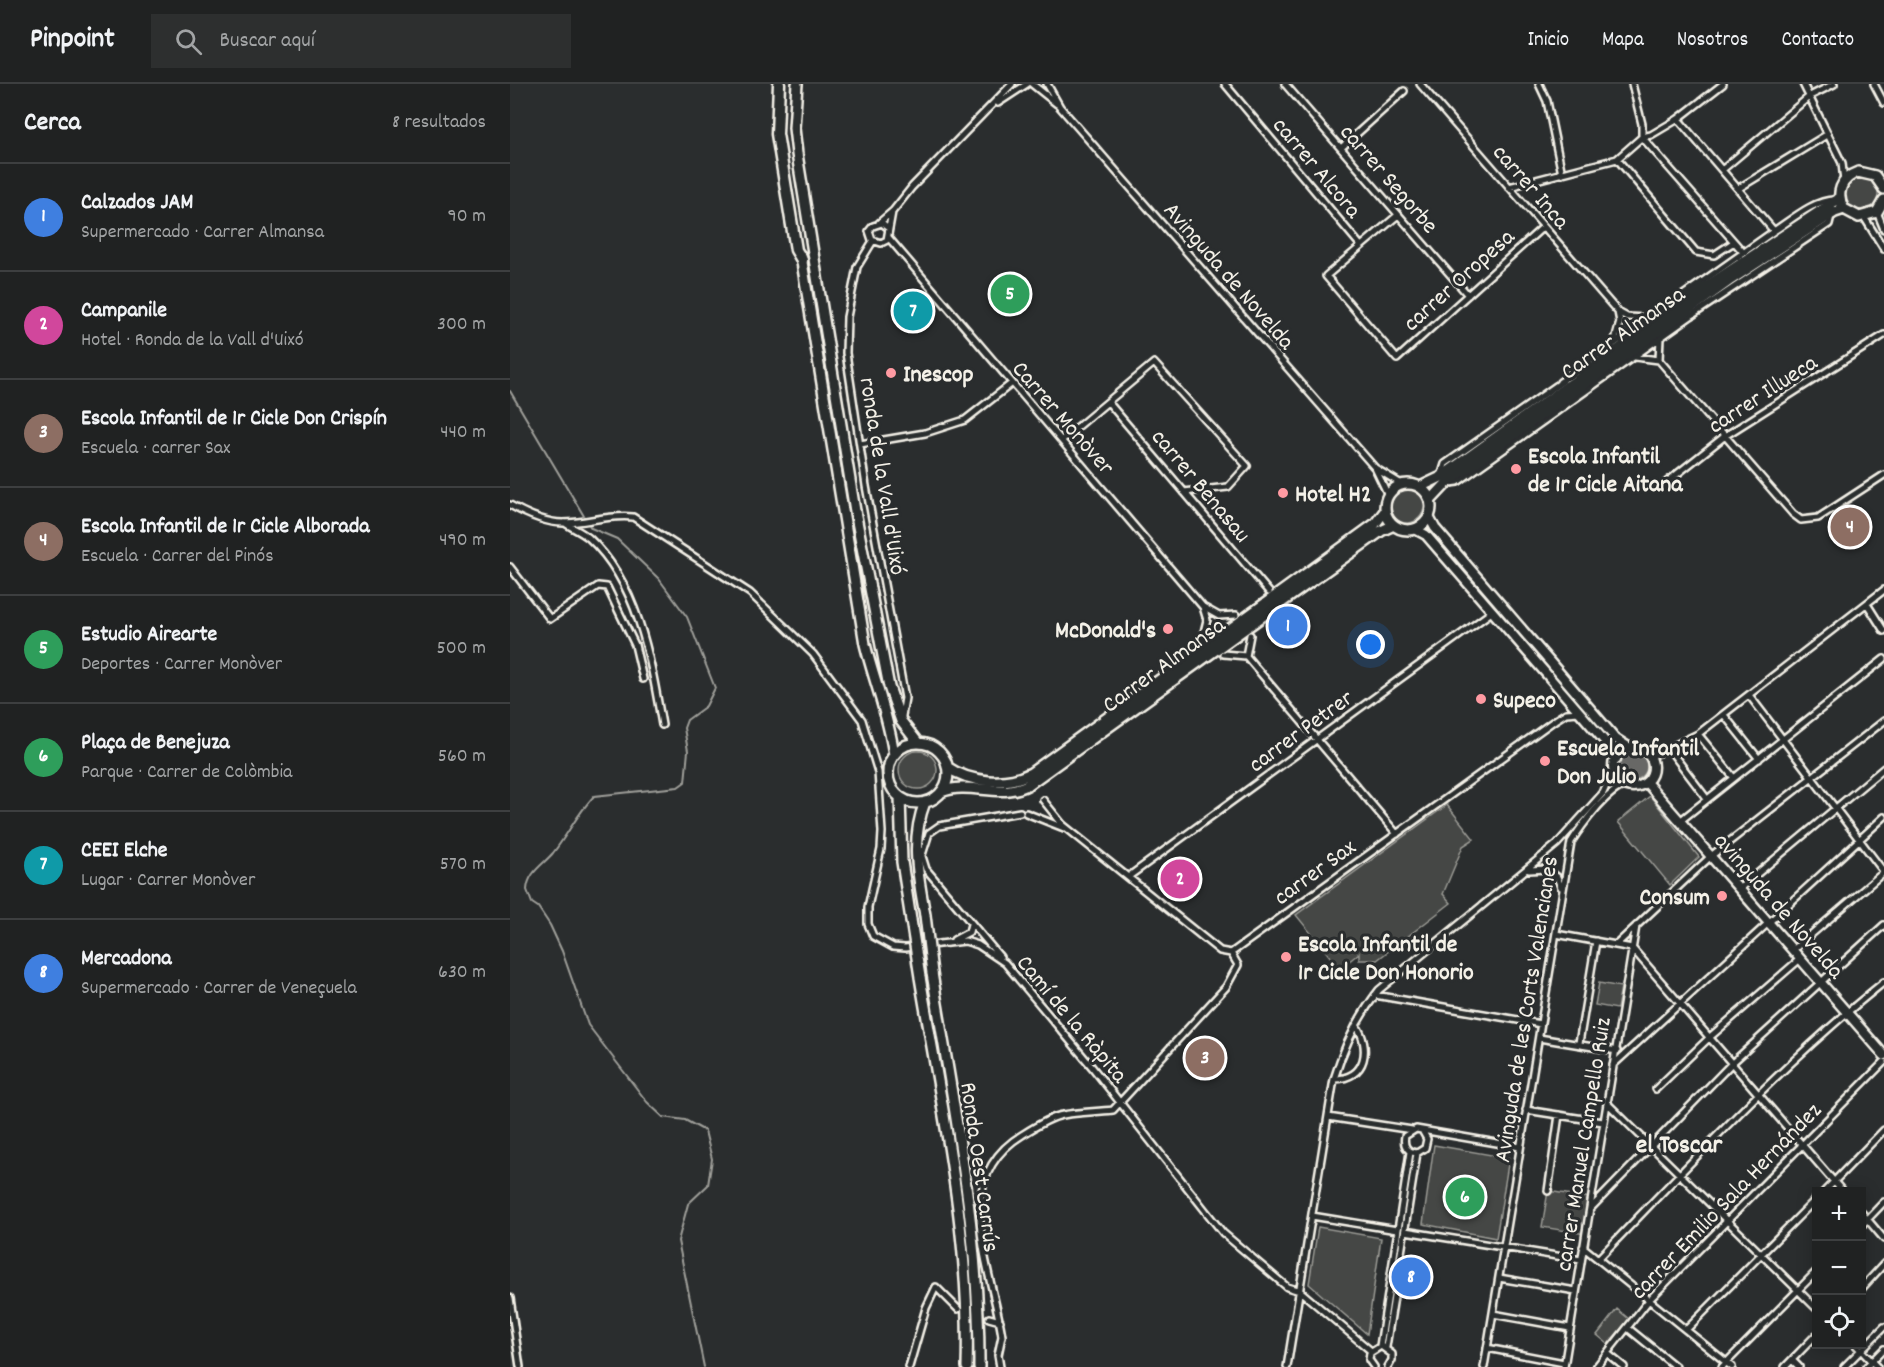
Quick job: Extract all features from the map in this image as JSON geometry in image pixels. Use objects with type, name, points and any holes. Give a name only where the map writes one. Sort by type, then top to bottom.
[{"type":"highway","points":[[779,84],[777,134],[796,250],[802,260]]},
{"type":"main road","points":[[784,84],[780,114],[782,140],[865,644],[875,688],[888,723],[894,755],[888,773],[894,790],[900,797],[917,803],[926,802],[941,792],[947,780],[947,767],[940,753],[926,744],[918,743],[909,745],[894,755]]},
{"type":"main road","points":[[797,84],[794,110],[797,154],[840,425],[889,687],[901,720],[918,743]]},
{"type":"main road","points":[[1616,759],[1608,745],[1426,535],[1415,529],[1403,530],[1394,525],[1385,511],[1388,495],[1402,484],[1420,487],[1443,480],[1577,379],[1701,290],[1838,199],[1844,182],[1854,173],[1880,174],[1884,186]]},
{"type":"main road","points":[[1838,199],[1844,209],[1852,215],[1864,217],[1877,212],[1884,200]]},
{"type":"main road","name":"Carrer Almansa","points":[[1431,500],[1443,480],[1781,245],[1844,209]]},
{"type":"main road","points":[[1420,487],[1431,500],[1429,517],[1435,528],[1616,739],[1630,748],[1641,749],[1650,757],[1652,772],[1646,782],[1636,786],[1625,785],[1617,778],[1614,768],[1616,759],[1630,748]]},
{"type":"main road","name":"Carrer Almansa","points":[[947,767],[971,777],[993,781],[1012,780],[1026,776],[1376,524],[1385,511]]},
{"type":"main road","points":[[1415,529],[1429,517]]},
{"type":"main road","name":"Carrer Almansa","points":[[941,792],[959,786],[987,791],[1012,791],[1029,784],[1381,531],[1394,525]]},
{"type":"main road","points":[[1026,776],[1030,764]]},
{"type":"main road","name":"avinguda de Novelda","points":[[1646,782],[1884,1055]]},
{"type":"main road","name":"Ronda Oest Carrús","points":[[900,797],[902,862],[954,1185],[967,1307],[967,1367]]},
{"type":"main road","points":[[921,854],[918,824],[926,802]]},
{"type":"main road","name":"Ronda Oest Carrús","points":[[918,824],[915,848],[975,1257],[979,1367]]},
{"type":"street","points":[[887,227],[879,223],[893,211],[912,187],[1012,84]]},
{"type":"street","points":[[991,107],[1031,84],[1059,106]]},
{"type":"street","points":[[1047,84],[1059,106]]},
{"type":"street","name":"carrer Alcora","points":[[1224,84],[1361,246]]},
{"type":"street","name":"carrer Segorbe","points":[[1285,84],[1468,295]]},
{"type":"street","name":"carrer Inca","points":[[1419,84],[1618,312]]},
{"type":"street","points":[[1539,84],[1547,101],[1562,174]]},
{"type":"street","points":[[1632,84],[1642,124],[1642,137],[1743,252]]},
{"type":"street","points":[[1509,187],[1617,159],[1642,137],[1651,135],[1678,119],[1723,84]]},
{"type":"street","points":[[1803,84],[1842,163],[1844,182]]},
{"type":"street","points":[[1722,170],[1809,96],[1834,84]]},
{"type":"street","points":[[1874,84],[1884,103]]},
{"type":"street","points":[[1341,148],[1404,91]]},
{"type":"street","name":"Avinguda de Novelda","points":[[1059,106],[1375,468],[1388,495]]},
{"type":"street","points":[[1678,119],[1774,231]]},
{"type":"street","points":[[1738,188],[1828,134]]},
{"type":"street","points":[[1617,159],[1696,252],[1714,255],[1734,242]]},
{"type":"street","points":[[1842,163],[1854,173]]},
{"type":"street","points":[[1832,214],[1829,224],[1660,337],[1458,482],[1443,480],[1445,464],[1615,341],[1774,231],[1827,200],[1838,199]]},
{"type":"street","points":[[873,241],[886,239],[887,227],[893,211]]},
{"type":"street","points":[[1877,212],[1884,229]]},
{"type":"street","points":[[1361,246],[1398,214]]},
{"type":"street","points":[[1864,217],[1884,249]]},
{"type":"street","name":"ronda de la Vall d'Uixó","points":[[879,223],[869,231],[873,241],[857,267],[847,317],[846,353],[904,698],[901,720]]},
{"type":"street","name":"carrer Oropesa","points":[[1361,246],[1326,276],[1397,359],[1544,227]]},
{"type":"street","name":"Carrer Monòver","points":[[886,239],[1062,440],[1203,608]]},
{"type":"street","points":[[1618,312],[1627,317],[1649,318]]},
{"type":"street","points":[[1615,341],[1620,322],[1618,312]]},
{"type":"street","name":"carrer Illueca","points":[[1662,486],[1725,436],[1884,335]]},
{"type":"street","points":[[1659,360],[1660,337]]},
{"type":"street","points":[[1633,357],[1659,360],[1793,514],[1801,520],[1818,518],[1884,475]]},
{"type":"street","points":[[1062,440],[1154,363],[1247,466],[1228,487],[1184,492]]},
{"type":"street","points":[[1560,382],[1577,379]]},
{"type":"street","points":[[860,444],[925,433],[965,420],[1011,384]]},
{"type":"street","points":[[1570,392],[1590,389]]},
{"type":"street","name":"carrer Benasau","points":[[1108,402],[1269,592]]},
{"type":"street","name":"Avinguda de Novelda","points":[[1375,468],[1402,484]]},
{"type":"street","name":"Camí de la Ràpita","points":[[510,505],[545,520],[565,523],[618,515],[633,517],[750,593],[813,654],[862,720],[878,772],[881,849],[868,907],[868,924],[873,936],[893,946],[905,948],[952,941],[978,945],[1005,963],[1119,1101],[1113,1110],[1062,1115],[1008,1144],[994,1157],[980,1192],[980,1217],[1000,1321],[1002,1336],[998,1363],[1000,1367]]},
{"type":"street","points":[[565,523],[588,537],[618,576],[633,605],[652,669],[663,725]]},
{"type":"street","points":[[510,567],[550,619],[598,586],[607,587],[635,645],[642,679]]},
{"type":"street","points":[[1650,757],[1698,734],[1884,590]]},
{"type":"street","points":[[1867,604],[1884,631]]},
{"type":"street","points":[[1203,608],[1219,616],[1236,615]]},
{"type":"street","points":[[1202,640],[1207,620],[1203,608]]},
{"type":"street","name":"carrer Petrer","points":[[1128,877],[1493,611]]},
{"type":"street","points":[[1246,656],[1250,634]]},
{"type":"street","points":[[1223,654],[1246,656],[1397,834]]},
{"type":"street","points":[[1680,821],[1884,659]]},
{"type":"street","points":[[1749,695],[1884,872],[1793,950]]},
{"type":"street","name":"carrer Sax","points":[[1231,953],[1561,716],[1566,713],[1579,712]]},
{"type":"street","points":[[1724,715],[1759,759]]},
{"type":"street","points":[[1616,945],[1711,856],[1884,721]]},
{"type":"street","points":[[1698,734],[1734,778]]},
{"type":"street","points":[[1669,749],[1707,800]]},
{"type":"street","points":[[1287,1367],[1334,1079],[1341,1057],[1356,1025],[1375,995],[1562,840],[1594,804],[1609,783],[1614,768]]},
{"type":"street","points":[[1740,889],[1884,768]]},
{"type":"street","name":"Avinguda de les Corts Valencianes","points":[[1484,1367],[1571,842],[1615,790],[1625,785]]},
{"type":"street","points":[[1043,800],[1051,813],[1068,829],[1220,951],[1231,953],[1238,964],[1226,987],[1119,1101],[1223,1233],[1287,1287],[1300,1291],[1371,1351]]},
{"type":"street","points":[[1005,963],[926,869],[921,854],[924,844],[930,833],[939,826],[1023,813],[1068,829]]},
{"type":"street","points":[[1613,1065],[1884,817]]},
{"type":"street","points":[[1526,871],[1539,868],[1552,872],[1561,883],[1562,891]]},
{"type":"street","points":[[952,941],[969,932],[971,924]]},
{"type":"street","points":[[1590,1209],[1732,1063],[1884,925]]},
{"type":"street","name":"carrer Manuel Campello Ruiz","points":[[1564,1365],[1636,926]]},
{"type":"street","points":[[1556,934],[1632,948],[1839,1187]]},
{"type":"street","points":[[1579,1043],[1596,941]]},
{"type":"street","points":[[1656,1089],[1710,1037],[1800,959]]},
{"type":"street","points":[[1598,1259],[1758,1093],[1846,1012],[1884,982]]},
{"type":"street","points":[[1375,995],[1541,1024]]},
{"type":"street","points":[[1334,1079],[1341,1079],[1357,1072],[1365,1059],[1365,1042],[1356,1025]]},
{"type":"street","points":[[1539,1038],[1616,1049],[1623,1055]]},
{"type":"street","name":"carrer Emilio Sala Hernández","points":[[1596,1367],[1629,1329],[1650,1300],[1884,1062]]},
{"type":"street","points":[[1607,1103],[1812,1304]]},
{"type":"street","points":[[1527,1110],[1603,1122]]},
{"type":"street","points":[[1548,1191],[1559,1115]]},
{"type":"street","points":[[1328,1117],[1520,1148]]},
{"type":"street","points":[[1412,1130],[1404,1139],[1405,1145],[1414,1152]]},
{"type":"street","points":[[1828,1187],[1884,1130]]},
{"type":"street","points":[[1390,1366],[1392,1357],[1383,1347],[1397,1230],[1414,1152],[1427,1145],[1427,1137],[1423,1132]]},
{"type":"street","points":[[1383,1347],[1405,1231],[1414,1152]]},
{"type":"street","points":[[1884,1202],[1867,1219],[1884,1239]]},
{"type":"street","points":[[1686,1330],[1812,1203]]},
{"type":"street","points":[[1312,1216],[1397,1230]]},
{"type":"street","points":[[1405,1231],[1581,1260]]},
{"type":"street","points":[[1583,1247],[1686,1330],[1724,1365],[1732,1367]]},
{"type":"street","points":[[1866,1284],[1884,1264]]},
{"type":"street","points":[[1724,1365],[1812,1276]]},
{"type":"street","points":[[1499,1278],[1576,1291]]},
{"type":"street","points":[[909,1367],[926,1308],[936,1287],[958,1309]]},
{"type":"street","points":[[510,1298],[520,1367]]},
{"type":"street","points":[[1493,1314],[1570,1328]]},
{"type":"street","points":[[989,1318],[1000,1321]]},
{"type":"street","points":[[1844,1367],[1884,1327]]},
{"type":"street","points":[[1629,1329],[1676,1367]]},
{"type":"street","points":[[1785,1367],[1812,1339]]},
{"type":"street","points":[[1371,1351],[1383,1347]]},
{"type":"street","points":[[1487,1348],[1564,1365]]},
{"type":"street","points":[[1866,1367],[1884,1348]]},
{"type":"street","points":[[1861,1350],[1877,1367]]},
{"type":"street","points":[[1371,1351],[1369,1360],[1374,1367]]},
{"type":"street","points":[[1608,1354],[1624,1367]]},
{"type":"street","points":[[1792,1360],[1799,1367]]},
{"type":"shaded area","points":[[1861,177],[1873,182],[1878,194],[1873,206],[1861,211],[1849,206],[1844,194],[1849,182]]},
{"type":"shaded area","points":[[1407,489],[1419,494],[1424,506],[1419,518],[1407,523],[1395,518],[1390,506],[1395,494]]},
{"type":"shaded area","points":[[918,751],[925,752],[931,757],[936,763],[936,777],[931,783],[925,788],[918,789],[911,788],[905,783],[900,777],[899,770],[900,763],[905,757],[911,752]]},
{"type":"shaded area","points":[[1633,752],[1643,756],[1647,766],[1643,776],[1633,780],[1623,776],[1619,766],[1623,756]]},
{"type":"shaded area","points":[[1650,796],[1699,857],[1670,885],[1618,822]]},
{"type":"shaded area","points":[[1447,805],[1474,839],[1463,846],[1443,894],[1451,903],[1377,960],[1359,960],[1359,953],[1340,969],[1296,915]]},
{"type":"shaded area","points":[[1599,983],[1621,987],[1617,1009],[1595,1005]]},
{"type":"shaded area","points":[[1434,1145],[1509,1158],[1496,1238],[1423,1224]]},
{"type":"shaded area","points":[[1548,1191],[1591,1198],[1585,1234],[1542,1227]]},
{"type":"shaded area","points":[[1318,1227],[1381,1238],[1367,1334],[1309,1284]]},
{"type":"shaded area","points":[[1617,1309],[1629,1319],[1608,1344],[1597,1335]]},
{"type":"waterway","points":[[510,391],[591,528],[617,539],[659,579],[687,617],[715,688],[706,706],[687,720],[684,728],[688,751],[685,782],[678,787],[594,796],[553,853],[530,878],[527,890],[532,903],[538,907],[550,925],[562,951],[588,1025],[647,1102],[663,1117],[685,1120],[705,1131],[712,1159],[708,1185],[688,1204],[678,1241],[704,1367]]},
{"type":"tunnel","points":[[958,1309],[989,1318]]},
{"type":"place","name":"Estudio Airearte","points":[[1010,294]]},
{"type":"place","name":"CEEI Elche","points":[[913,311]]},
{"type":"place","name":"Inescop","points":[[891,373]]},
{"type":"place","name":"Escola Infantil de 1r Cicle Aitana","points":[[1516,469]]},
{"type":"place","name":"Hotel H2","points":[[1283,493]]},
{"type":"place","name":"Escola Infantil de 1r Cicle Alborada","points":[[1850,527]]},
{"type":"place","name":"Calzados JAM","points":[[1288,626]]},
{"type":"place","name":"McDonald's","points":[[1168,629]]},
{"type":"place","name":"Supeco","points":[[1481,699]]},
{"type":"place","name":"Escuela Infantil Don Julio","points":[[1545,761]]},
{"type":"place","name":"Campanile","points":[[1180,879]]},
{"type":"place","name":"Consum","points":[[1722,896]]},
{"type":"place","name":"Escola Infantil de 1r Cicle Don Honorio","points":[[1286,957]]},
{"type":"place","name":"Escola Infantil de 1r Cicle Don Crispín","points":[[1205,1058]]},
{"type":"place","name":"Plaça de Benejuza","points":[[1465,1197]]},
{"type":"place","name":"Mercadona","points":[[1411,1277]]},
{"type":"district","name":"el Toscar","points":[[1679,1143]]}]
